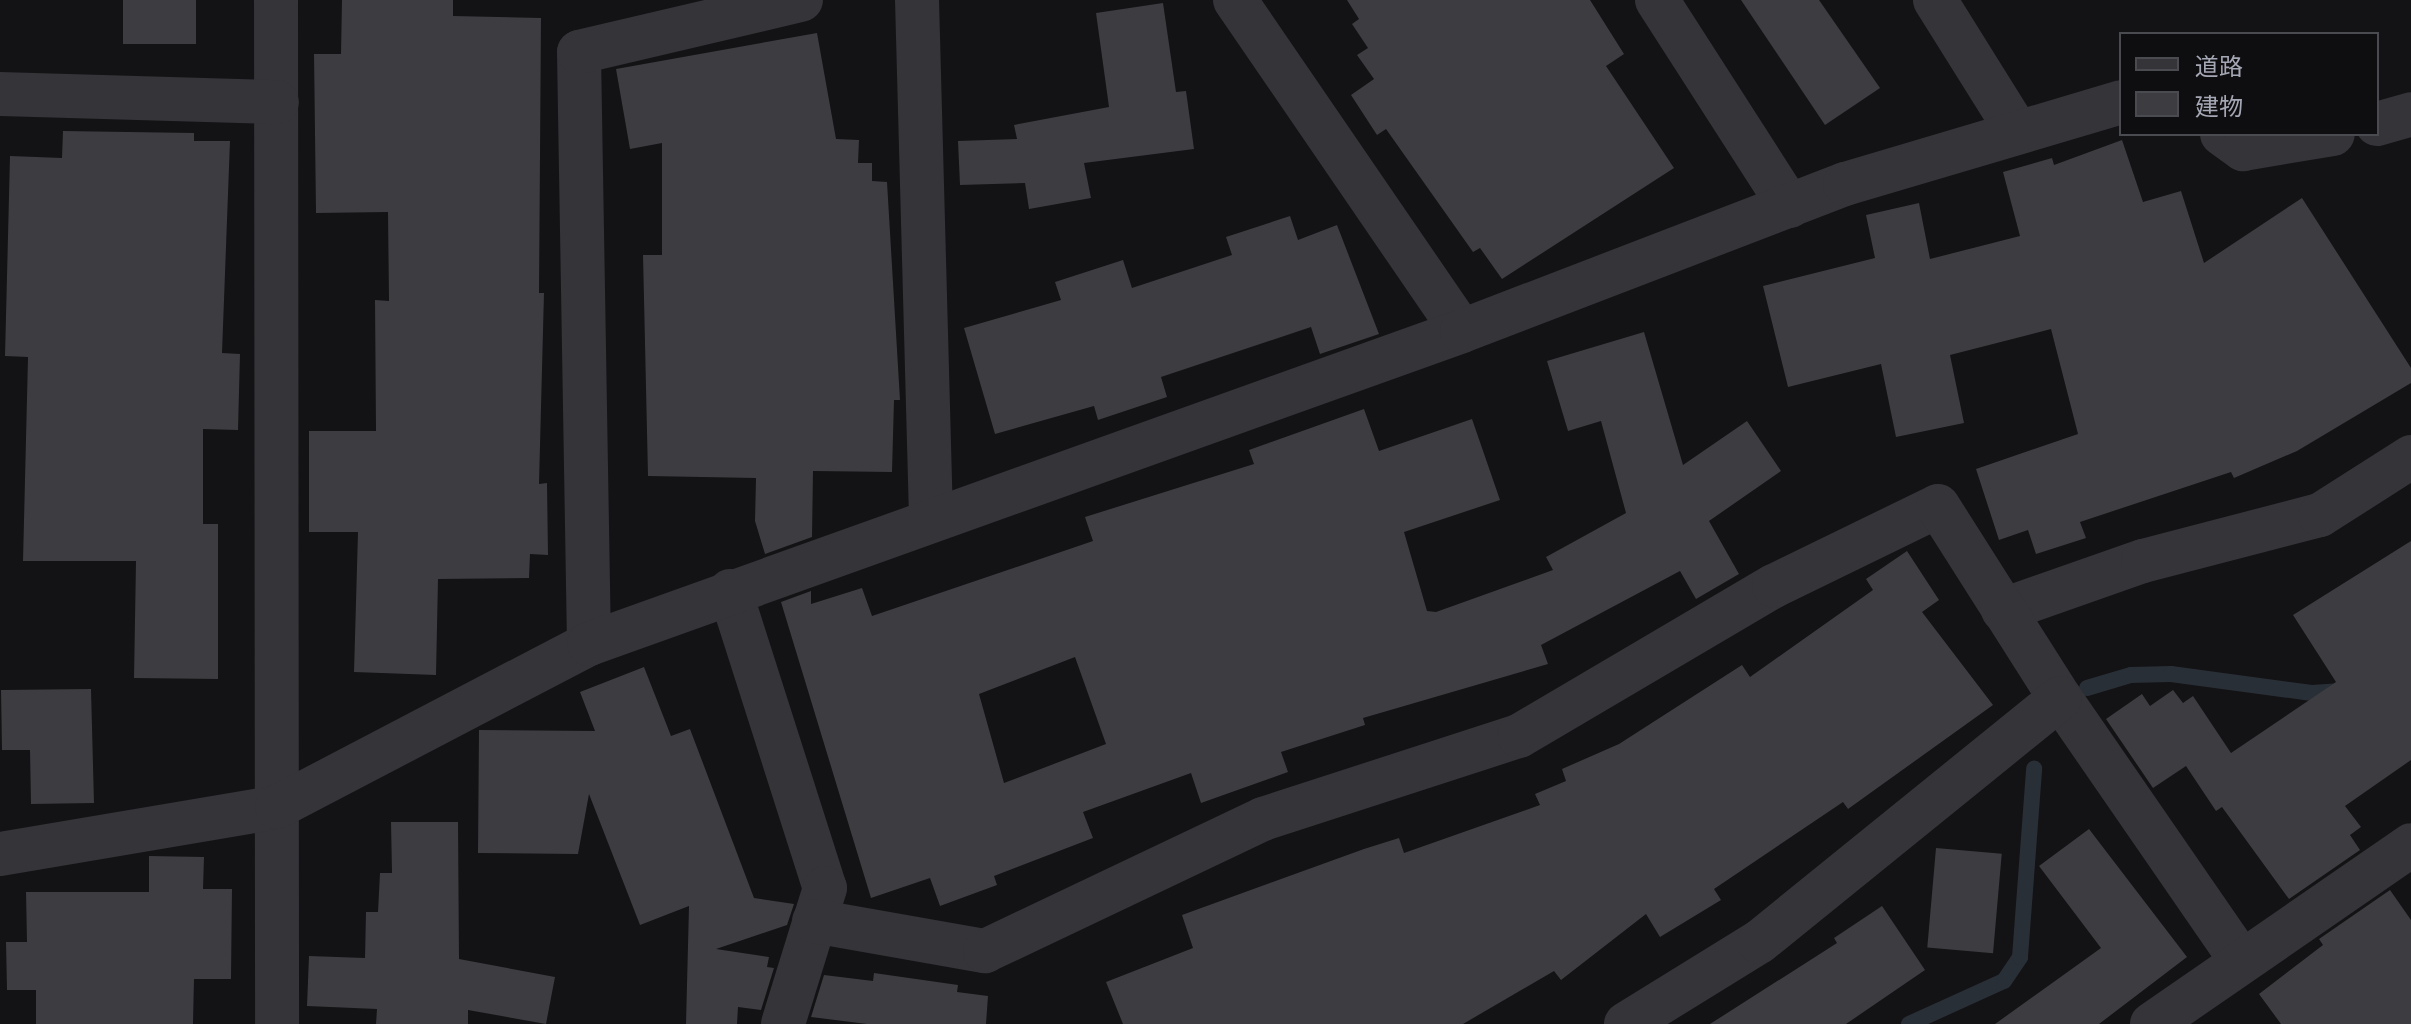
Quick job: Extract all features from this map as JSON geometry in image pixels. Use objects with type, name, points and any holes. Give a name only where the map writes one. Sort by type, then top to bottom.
[{"type":"street","points":[[276,0],[277,1024]]},
{"type":"street","points":[[589,644],[579,52],[801,0]]},
{"type":"street","points":[[917,0],[931,518]]},
{"type":"street","points":[[1235,0],[1462,331]]},
{"type":"street","points":[[1657,0],[1789,206]]},
{"type":"street","points":[[1935,0],[2017,131]]},
{"type":"street","points":[[0,94],[277,102]]},
{"type":"street","points":[[0,854],[277,807],[589,644],[931,518],[1462,331],[1789,206],[2017,131],[2119,103]]},
{"type":"street","points":[[2379,123],[2411,114]]},
{"type":"street","points":[[2225,136],[2243,149],[2321,136]]},
{"type":"street","points":[[2003,610],[2143,561],[2320,515],[2411,457]]},
{"type":"street","points":[[814,921],[985,951],[1263,819],[1519,736],[1774,586],[1938,506],[2060,698],[2240,959]]},
{"type":"street","points":[[730,591],[825,888],[783,1024]]},
{"type":"street","points":[[1626,1024],[1759,942],[2060,698]]},
{"type":"street","points":[[2152,1024],[2240,959],[2411,845]]},
{"type":"building","points":[[123,0],[196,0],[196,44],[123,44]]},
{"type":"building","points":[[342,0],[453,0],[453,16],[541,18],[539,293],[544,293],[539,484],[547,483],[548,555],[530,554],[529,578],[438,579],[436,675],[354,672],[358,532],[309,532],[309,431],[376,431],[375,300],[389,301],[388,212],[316,213],[314,54],[341,54]]},
{"type":"building","points":[[1347,0],[1590,0],[1624,54],[1606,66],[1674,168],[1502,279],[1480,248],[1473,252],[1386,129],[1377,135],[1351,95],[1374,79],[1357,55],[1368,48],[1352,24],[1359,19]]},
{"type":"building","points":[[1741,0],[1819,0],[1880,88],[1825,125]]},
{"type":"building","points":[[1163,3],[1176,92],[1186,91],[1194,149],[1084,163],[1091,198],[1029,209],[1025,183],[960,185],[958,141],[1017,139],[1014,125],[1109,107],[1096,13]]},
{"type":"building","points":[[817,33],[836,139],[859,140],[858,163],[872,163],[872,181],[887,182],[900,400],[894,400],[892,472],[813,471],[812,537],[765,554],[755,521],[756,478],[648,476],[643,255],[662,255],[662,143],[630,149],[616,69]]},
{"type":"building","points":[[63,131],[194,133],[194,141],[230,141],[222,353],[240,354],[238,430],[203,429],[203,524],[218,524],[218,679],[134,678],[136,561],[23,561],[28,357],[5,356],[10,156],[62,158]]},
{"type":"building","points":[[2122,140],[2143,202],[2181,191],[2204,263],[2302,198],[2411,368],[2411,383],[2297,451],[2234,478],[2231,472],[2080,522],[2086,538],[2036,554],[2028,530],[1999,540],[1976,469],[2078,434],[2051,329],[1950,355],[1964,423],[1896,437],[1881,364],[1788,387],[1763,286],[1875,258],[1866,215],[1919,203],[1930,259],[2020,236],[2003,172],[2052,158],[2054,165]]},
{"type":"building","points":[[1290,216],[1298,240],[1337,225],[1379,334],[1320,354],[1311,327],[1161,377],[1167,397],[1098,420],[1094,406],[995,434],[964,328],[1061,300],[1055,282],[1123,260],[1132,288],[1232,255],[1226,237]]},
{"type":"building","points":[[1644,332],[1683,465],[1747,421],[1781,471],[1709,521],[1739,574],[1696,599],[1680,571],[1541,645],[1548,664],[1363,718],[1365,725],[1281,752],[1288,772],[1201,803],[1191,773],[1083,812],[1093,838],[994,876],[997,885],[940,906],[930,878],[871,898],[781,602],[811,591],[811,604],[862,588],[872,616],[1093,541],[1085,517],[1254,464],[1249,450],[1364,409],[1379,451],[1472,419],[1500,500],[1404,532],[1427,611],[1436,612],[1553,570],[1546,557],[1626,513],[1601,421],[1568,431],[1547,361]],"holes":[[[1075,657],[1106,744],[1004,783],[979,694]]]},
{"type":"building","points":[[2411,541],[2411,760],[2345,806],[2361,827],[2350,835],[2360,850],[2289,899],[2222,807],[2216,811],[2186,766],[2153,788],[2106,719],[2142,694],[2150,706],[2173,690],[2183,703],[2193,696],[2231,753],[2336,682],[2293,615]]},
{"type":"building","points":[[1907,551],[1939,600],[1922,612],[1993,705],[1848,809],[1843,802],[1714,889],[1721,900],[1660,937],[1646,914],[1561,980],[1554,971],[1463,1024],[1123,1024],[1106,982],[1193,948],[1182,915],[1399,838],[1404,853],[1540,805],[1535,794],[1566,781],[1562,769],[1619,744],[1742,665],[1750,677],[1873,590],[1866,579]]},
{"type":"building","points":[[644,667],[671,736],[690,729],[754,898],[794,904],[787,925],[716,949],[769,957],[767,967],[774,968],[761,1010],[738,1007],[737,1024],[686,1024],[689,906],[640,925],[589,794],[578,854],[478,853],[479,730],[595,731],[580,692]]},
{"type":"building","points":[[91,689],[94,803],[31,804],[30,750],[2,750],[1,690]]},
{"type":"building","points":[[391,822],[458,822],[459,959],[555,977],[546,1024],[468,1010],[468,1024],[376,1024],[377,1009],[307,1006],[309,956],[365,958],[366,912],[378,912],[380,873],[392,873]]},
{"type":"building","points":[[2089,829],[2187,957],[2099,1024],[1995,1024],[2101,948],[2039,866]]},
{"type":"building","points":[[1936,848],[2002,854],[1993,953],[1927,948]]},
{"type":"building","points":[[149,856],[204,857],[203,889],[232,889],[231,979],[194,979],[193,1024],[36,1024],[36,990],[7,990],[6,942],[27,942],[26,892],[149,892]]},
{"type":"building","points":[[2390,890],[2411,920],[2411,1024],[2281,1024],[2259,994],[2323,945],[2319,939]]},
{"type":"building","points":[[1882,906],[1925,970],[1846,1024],[1710,1024],[1837,943],[1834,938]]},
{"type":"building","points":[[874,973],[958,985],[957,992],[988,996],[986,1024],[867,1024],[811,1017],[824,975],[873,981]]},
{"type":"waterway","points":[[2087,688],[2131,675],[2171,674],[2312,693],[2342,691]]},
{"type":"waterway","points":[[1909,1024],[2004,981],[2020,957],[2034,769]]}]
